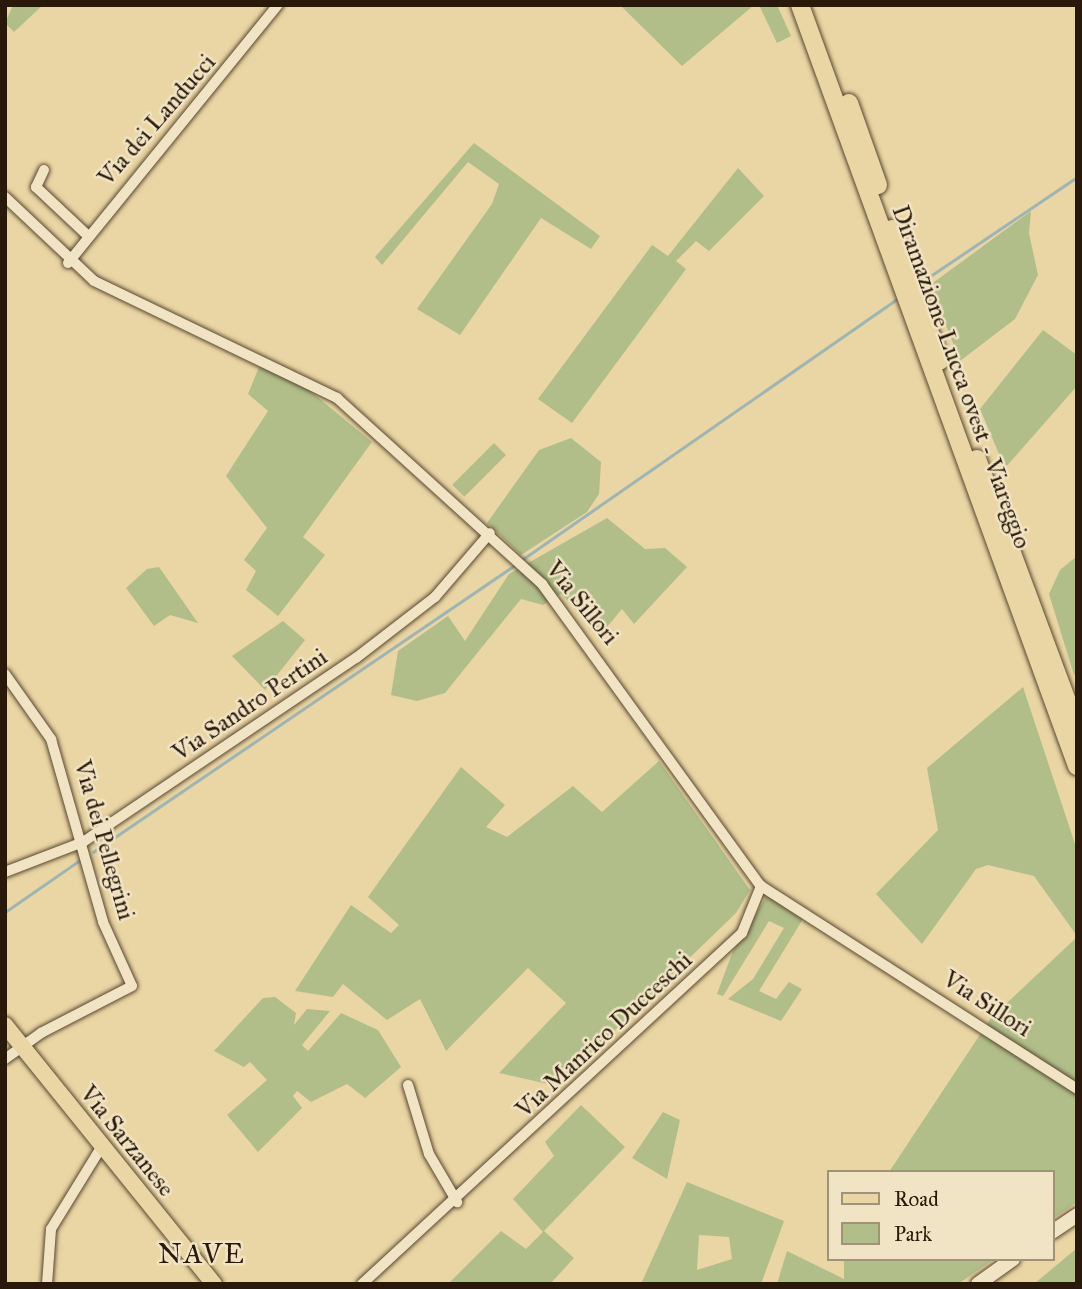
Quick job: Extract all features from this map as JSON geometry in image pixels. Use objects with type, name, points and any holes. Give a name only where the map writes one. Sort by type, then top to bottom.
[{"type":"highway","name":"Diramazione Lucca ovest - Viareggio","points":[[800,5],[1077,766]]},
{"type":"highway","name":"Diramazione Lucca ovest - Viareggio","points":[[812,5],[1077,728]]},
{"type":"main road","name":"Via Sarzanese","points":[[5,1026],[214,1284]]},
{"type":"street","name":"Via dei Landucci","points":[[68,263],[86,234],[278,5]]},
{"type":"street","points":[[44,170],[36,187],[86,234]]},
{"type":"street","name":"Via Sillori","points":[[5,197],[68,263],[121,296],[337,398],[490,533],[542,584],[600,657],[761,886],[1077,1089]]},
{"type":"street","name":"Via Sandro Pertini","points":[[5,872],[83,842],[356,658],[435,597],[490,533]]},
{"type":"street","name":"Via dei Pellegrini","points":[[5,674],[51,739],[83,842],[103,922],[131,989],[22,1046]]},
{"type":"street","name":"Via Manrico Ducceschi","points":[[362,1284],[457,1202],[742,933],[761,886]]},
{"type":"street","points":[[5,1059],[22,1046]]},
{"type":"street","points":[[408,1085],[429,1154],[457,1202]]},
{"type":"street","points":[[47,1284],[51,1229],[102,1146]]},
{"type":"street","points":[[1054,1231],[1077,1215]]},
{"type":"street","points":[[978,1284],[1010,1261]]},
{"type":"green space","points":[[13,5],[43,5],[14,32],[5,23]]},
{"type":"green space","points":[[621,5],[754,5],[682,66],[621,6]]},
{"type":"green space","points":[[759,5],[777,5],[791,36],[777,43]]},
{"type":"green space","points":[[474,143],[600,236],[591,249],[541,218],[460,335],[417,309],[492,204],[499,184],[468,162],[382,265],[375,257]]},
{"type":"green space","points":[[738,168],[764,196],[709,251],[696,241],[676,261],[686,269],[572,423],[538,399],[652,245],[668,256]]},
{"type":"green space","points":[[1031,211],[1029,233],[1038,275],[1015,319],[960,361],[930,285]]},
{"type":"green space","points":[[1043,330],[1077,355],[1077,386],[1005,468],[980,409]]},
{"type":"green space","points":[[259,367],[304,386],[372,442],[303,537],[325,555],[278,616],[246,590],[256,571],[244,560],[267,528],[226,476],[268,411],[248,394]]},
{"type":"green space","points":[[571,438],[601,462],[599,494],[587,512],[521,555],[487,523],[539,450]]},
{"type":"green space","points":[[494,443],[506,455],[464,497],[452,485]]},
{"type":"green space","points":[[607,518],[645,549],[665,548],[687,567],[634,624],[622,609],[601,634],[561,594],[543,605],[521,599],[445,693],[417,701],[391,695],[398,651],[448,616],[465,641],[509,574]]},
{"type":"green space","points":[[1077,556],[1077,673],[1074,675],[1049,594],[1060,570]]},
{"type":"green space","points":[[159,567],[198,623],[170,615],[154,626],[126,588],[147,569]]},
{"type":"green space","points":[[283,621],[305,640],[265,690],[232,656]]},
{"type":"green space","points":[[1023,687],[1077,850],[1077,936],[1034,876],[988,865],[976,869],[922,944],[876,894],[938,830],[927,768]]},
{"type":"green space","points":[[659,761],[750,890],[736,913],[557,1086],[499,1073],[566,1003],[528,968],[446,1051],[420,999],[387,1020],[343,984],[333,997],[295,991],[351,905],[391,933],[399,925],[368,897],[461,767],[505,805],[486,827],[507,837],[573,786],[602,812]]},
{"type":"green space","points":[[767,896],[803,919],[759,991],[776,999],[789,982],[802,989],[781,1021],[728,999],[753,979],[784,928],[769,921],[723,996],[717,994],[733,951]]},
{"type":"green space","points":[[1077,937],[1077,1202],[1054,1218],[1054,1170],[890,1170],[991,1018]]},
{"type":"green space","points":[[275,997],[296,1013],[294,1025],[307,1009],[330,1011],[302,1045],[308,1051],[341,1013],[378,1030],[401,1067],[365,1098],[347,1084],[311,1102],[297,1091],[293,1096],[302,1108],[258,1152],[227,1115],[267,1080],[250,1062],[244,1067],[214,1051],[263,998]]},
{"type":"green space","points":[[581,1105],[625,1147],[544,1231],[574,1258],[550,1284],[448,1284],[501,1231],[526,1249],[543,1232],[513,1199],[554,1156],[545,1142]]},
{"type":"green space","points":[[663,1112],[680,1120],[667,1179],[632,1158]]},
{"type":"green space","points":[[687,1182],[784,1221],[761,1284],[641,1284]],"holes":[[[699,1235],[729,1237],[732,1259],[697,1270]]]},
{"type":"green space","points":[[1077,1248],[1077,1284],[1034,1284]]},
{"type":"green space","points":[[787,1251],[844,1279],[844,1261],[991,1261],[958,1284],[777,1284]]},
{"type":"waterway","points":[[920,283],[1077,177]]},
{"type":"waterway","points":[[523,559],[897,299]]},
{"type":"waterway","points":[[93,852],[515,565]]},
{"type":"waterway","points":[[5,912],[80,860]]},
{"type":"district","name":"NAVE","points":[[202,1254]]}]
